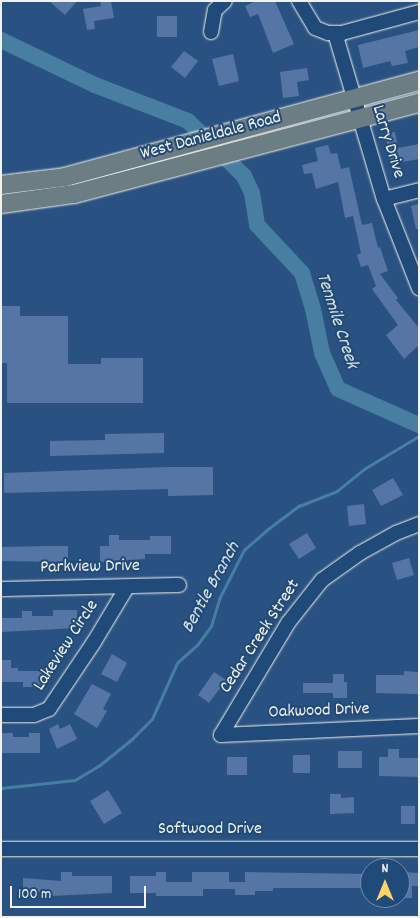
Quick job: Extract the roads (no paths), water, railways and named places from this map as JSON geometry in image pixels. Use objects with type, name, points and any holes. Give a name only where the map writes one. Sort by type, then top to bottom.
[{"type":"main road","name":"West Danieldale Road","points":[[1,185],[65,177],[354,97],[419,81]]},
{"type":"main road","name":"West Danieldale Road","points":[[1,204],[74,194],[419,103]]},
{"type":"street","points":[[212,32],[214,10],[225,1]]},
{"type":"street","points":[[299,1],[315,28],[321,31],[336,33],[419,12]]},
{"type":"street","name":"Larry Drive","points":[[336,33],[384,199],[419,288]]},
{"type":"street","points":[[384,199],[419,190]]},
{"type":"street","name":"Cedar Creek Street","points":[[221,735],[288,623],[322,580],[360,553],[396,533],[419,524]]},
{"type":"street","name":"Parkview Drive","points":[[1,588],[179,585]]},
{"type":"street","name":"Lakeview Circle","points":[[1,715],[34,715],[48,709],[94,642],[127,587]]},
{"type":"street","name":"Oakwood Drive","points":[[221,735],[419,726]]},
{"type":"street","name":"Softwood Drive","points":[[1,850],[419,850]]},
{"type":"waterway","name":"Tenmile Creek","points":[[1,40],[95,85],[188,121],[244,176],[252,193],[257,225],[302,273],[313,309],[322,353],[338,389],[419,425]]},
{"type":"waterway","name":"Bentle Branch","points":[[1,788],[75,780],[100,765],[132,739],[152,719],[177,663],[198,644],[211,626],[219,599],[244,550],[299,506],[337,491],[364,469],[419,436]]}]
